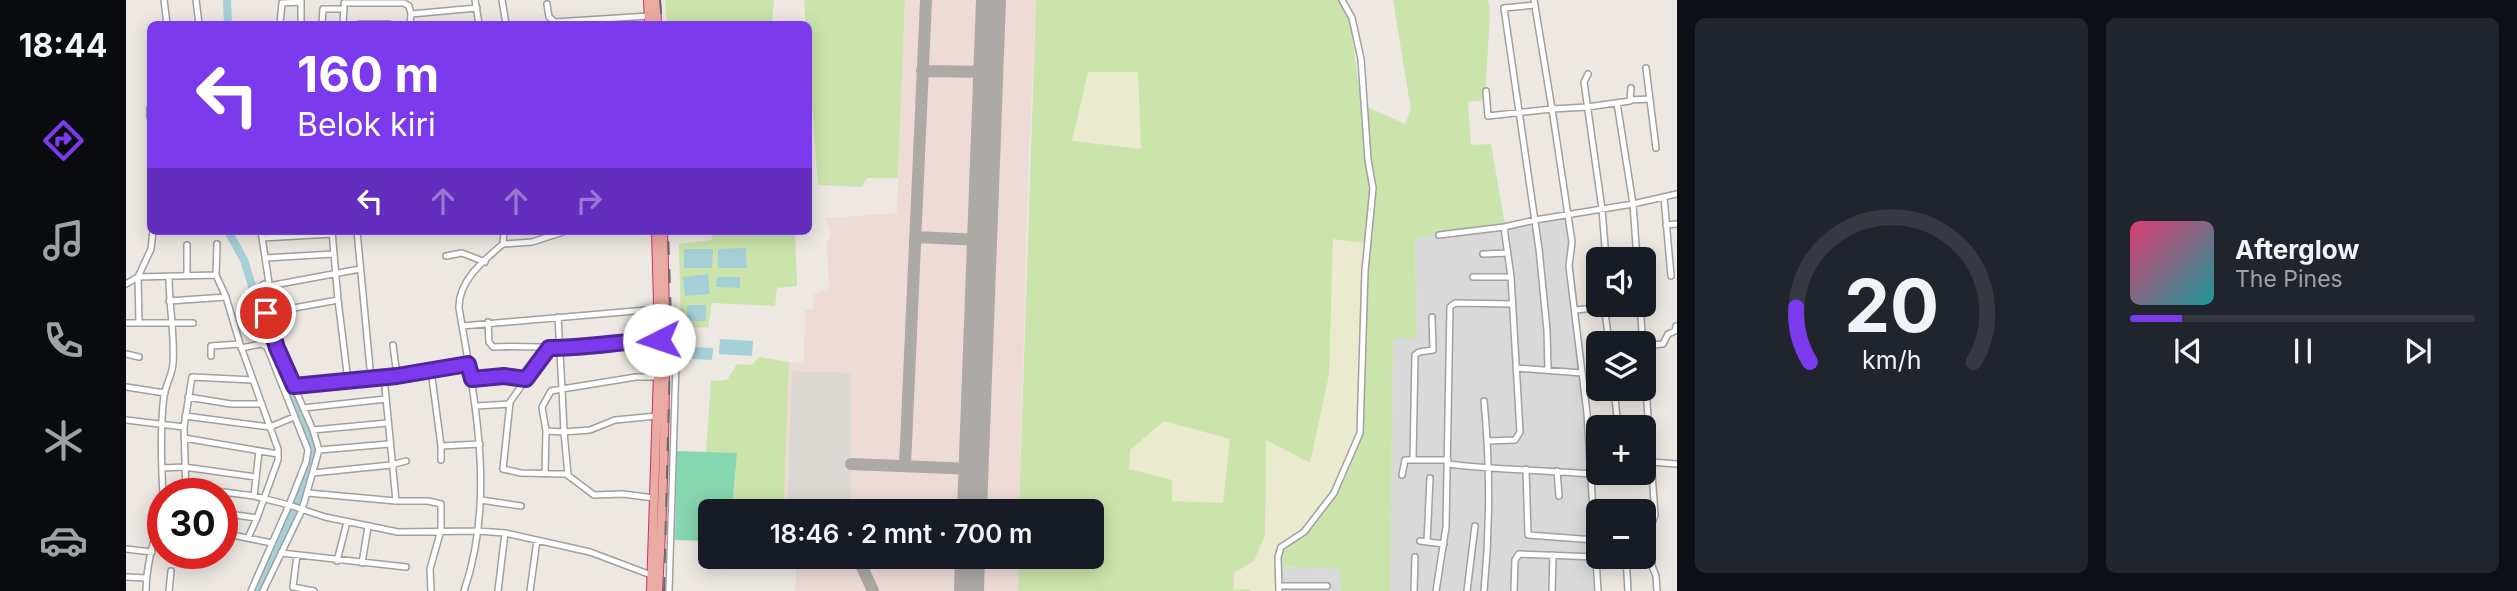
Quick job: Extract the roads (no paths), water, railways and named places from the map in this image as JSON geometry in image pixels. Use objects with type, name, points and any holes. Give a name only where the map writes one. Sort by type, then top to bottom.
[{"type":"highway","points":[[648,0],[649,20]]},
{"type":"highway","points":[[656,0],[657,21]]},
{"type":"highway","points":[[656,235],[666,323],[660,469],[655,498],[651,575],[661,591]]},
{"type":"highway","points":[[661,591],[657,416],[658,309],[663,235]]},
{"type":"street","points":[[164,0],[167,21]]},
{"type":"street","points":[[196,0],[199,21]]},
{"type":"street","points":[[322,21],[323,0]]},
{"type":"street","points":[[475,0],[479,21]]},
{"type":"street","points":[[502,0],[506,21]]},
{"type":"street","points":[[1327,586],[1279,589],[1278,557],[1281,547],[1304,532],[1334,494],[1360,433],[1364,271],[1373,188],[1361,59],[1352,18],[1342,0]]},
{"type":"street","points":[[1503,0],[1535,220],[1546,321],[1548,370]]},
{"type":"street","points":[[280,21],[282,3],[301,1],[301,21]]},
{"type":"street","points":[[323,9],[381,1],[407,3],[410,21]]},
{"type":"street","points":[[1504,8],[1534,3],[1572,242],[1569,266],[1586,418]]},
{"type":"street","points":[[547,4],[553,21]]},
{"type":"street","points":[[411,14],[477,8]]},
{"type":"street","points":[[625,21],[649,20]]},
{"type":"street","points":[[1646,68],[1656,148]]},
{"type":"street","points":[[1588,74],[1584,80],[1605,247]]},
{"type":"street","points":[[1631,88],[1631,100]]},
{"type":"street","points":[[1486,91],[1487,115],[1520,114],[1649,99]]},
{"type":"street","points":[[1617,103],[1633,205],[1636,247]]},
{"type":"street","points":[[1439,235],[1504,228],[1535,220],[1633,205],[1677,194]]},
{"type":"street","points":[[1664,197],[1671,276]]},
{"type":"street","points":[[1666,225],[1677,224]]},
{"type":"street","points":[[1487,441],[1515,440],[1520,436],[1511,277],[1504,228]]},
{"type":"street","points":[[139,322],[138,277],[151,249],[153,235]]},
{"type":"street","points":[[261,235],[269,283]]},
{"type":"street","points":[[332,235],[348,381]]},
{"type":"street","points":[[357,235],[371,379]]},
{"type":"street","points":[[464,591],[478,531],[481,500],[480,444],[459,308],[460,293],[471,276],[503,244],[504,235]]},
{"type":"street","points":[[503,244],[532,242],[554,235]]},
{"type":"street","points":[[217,244],[216,275],[226,297],[278,454],[248,538]]},
{"type":"street","points":[[187,245],[187,275]]},
{"type":"street","points":[[446,256],[462,253],[485,262]]},
{"type":"street","points":[[1483,254],[1507,253]]},
{"type":"street","points":[[265,258],[333,254]]},
{"type":"street","points":[[263,591],[308,493],[319,450],[277,348],[258,289],[269,283],[274,285],[360,269]]},
{"type":"street","points":[[126,284],[138,277],[216,275]]},
{"type":"street","points":[[1473,276],[1511,277]]},
{"type":"street","points":[[162,478],[162,424],[165,393],[173,368],[174,324],[169,300],[169,277]]},
{"type":"street","points":[[169,300],[226,297]]},
{"type":"street","points":[[266,313],[338,300]]},
{"type":"street","points":[[1436,591],[1446,527],[1450,305],[1513,304]]},
{"type":"street","points":[[462,326],[658,309]]},
{"type":"street","points":[[1576,310],[1586,309]]},
{"type":"street","points":[[558,317],[568,475]]},
{"type":"street","points":[[1413,460],[1415,355],[1433,350],[1432,317]]},
{"type":"street","points":[[488,322],[489,342],[493,347],[588,347],[659,340]]},
{"type":"street","points":[[126,323],[193,323]]},
{"type":"street","points":[[1656,345],[1663,344],[1668,334],[1675,331],[1676,326]]},
{"type":"street","points":[[661,591],[677,330]]},
{"type":"street","points":[[211,356],[211,346],[261,344],[267,347],[304,438],[307,455],[290,505],[251,591]]},
{"type":"street","points":[[393,345],[397,376]]},
{"type":"street","points":[[549,348],[510,404],[503,470],[568,475],[593,494],[655,498]]},
{"type":"street","points":[[126,354],[139,357]]},
{"type":"street","points":[[294,386],[397,376],[468,364]]},
{"type":"street","points":[[1517,368],[1582,373]]},
{"type":"street","points":[[431,370],[441,460]]},
{"type":"street","points":[[185,478],[184,427],[194,376],[253,380]]},
{"type":"street","points":[[472,379],[504,376],[526,379]]},
{"type":"street","points":[[383,377],[396,501]]},
{"type":"street","points":[[545,474],[546,431],[543,405],[551,391],[636,377],[658,377]]},
{"type":"street","points":[[126,387],[165,393]]},
{"type":"street","points":[[188,397],[232,404],[260,404]]},
{"type":"street","points":[[303,408],[386,399]]},
{"type":"street","points":[[1484,401],[1488,469],[1484,591]]},
{"type":"street","points":[[476,406],[510,404]]},
{"type":"street","points":[[185,416],[270,427],[294,417]]},
{"type":"street","points":[[546,431],[595,429],[615,420],[657,416]]},
{"type":"street","points":[[126,420],[184,427]]},
{"type":"street","points":[[313,430],[387,423]]},
{"type":"street","points":[[184,438],[278,454]]},
{"type":"street","points":[[319,450],[389,444]]},
{"type":"street","points":[[441,446],[480,444]]},
{"type":"street","points":[[254,496],[259,451]]},
{"type":"street","points":[[1402,475],[1403,462],[1413,460],[1448,462],[1488,469],[1586,474]]},
{"type":"street","points":[[313,473],[406,461]]},
{"type":"street","points":[[1656,461],[1677,464]]},
{"type":"street","points":[[162,468],[184,467],[256,477]]},
{"type":"street","points":[[1526,469],[1528,535],[1586,539]]},
{"type":"street","points":[[1557,471],[1559,496]]},
{"type":"street","points":[[1430,478],[1424,542],[1444,544]]},
{"type":"street","points":[[1429,492],[1446,493]]},
{"type":"street","points":[[308,493],[440,502],[441,530],[430,569],[431,591]]},
{"type":"street","points":[[238,495],[254,496],[347,522],[398,532],[441,530],[505,533],[604,556],[651,575]]},
{"type":"street","points":[[481,500],[521,506]]},
{"type":"street","points":[[238,515],[257,518]]},
{"type":"street","points":[[337,561],[347,522]]},
{"type":"street","points":[[1467,591],[1475,526]]},
{"type":"street","points":[[362,563],[368,527]]},
{"type":"street","points":[[498,591],[505,533]]},
{"type":"street","points":[[238,536],[272,543]]},
{"type":"street","points":[[530,591],[537,540]]},
{"type":"street","points":[[126,549],[147,551]]},
{"type":"street","points":[[281,553],[405,567]]},
{"type":"street","points":[[1514,591],[1515,561],[1518,555],[1523,553],[1586,557]]},
{"type":"street","points":[[297,555],[293,587],[314,591]]},
{"type":"street","points":[[1552,591],[1553,555]]},
{"type":"street","points":[[1413,591],[1415,557]]},
{"type":"street","points":[[146,591],[148,569]]},
{"type":"street","points":[[1597,569],[1598,591]]},
{"type":"street","points":[[1627,569],[1628,591]]},
{"type":"street","points":[[1653,569],[1657,591]]},
{"type":"street","points":[[169,591],[171,571]]},
{"type":"street","points":[[126,578],[146,578]]},
{"type":"water","points":[[746,248],[747,268],[718,268],[718,249]]},
{"type":"water","points":[[684,249],[713,249],[712,268],[684,268]]},
{"type":"water","points":[[708,274],[710,294],[685,296],[683,277]]},
{"type":"water","points":[[717,277],[740,277],[740,288],[716,287]]},
{"type":"water","points":[[687,305],[706,305],[706,321],[687,321]]},
{"type":"water","points":[[720,339],[753,341],[752,356],[719,354]]},
{"type":"water","points":[[690,347],[713,348],[712,360],[690,359]]},
{"type":"waterway","points":[[227,0],[228,21]]},
{"type":"waterway","points":[[230,235],[244,260],[269,340],[312,448],[303,488],[257,591]]},
{"type":"railway","points":[[660,0],[662,21]]},
{"type":"railway","points":[[664,591],[671,320],[668,235]]}]
